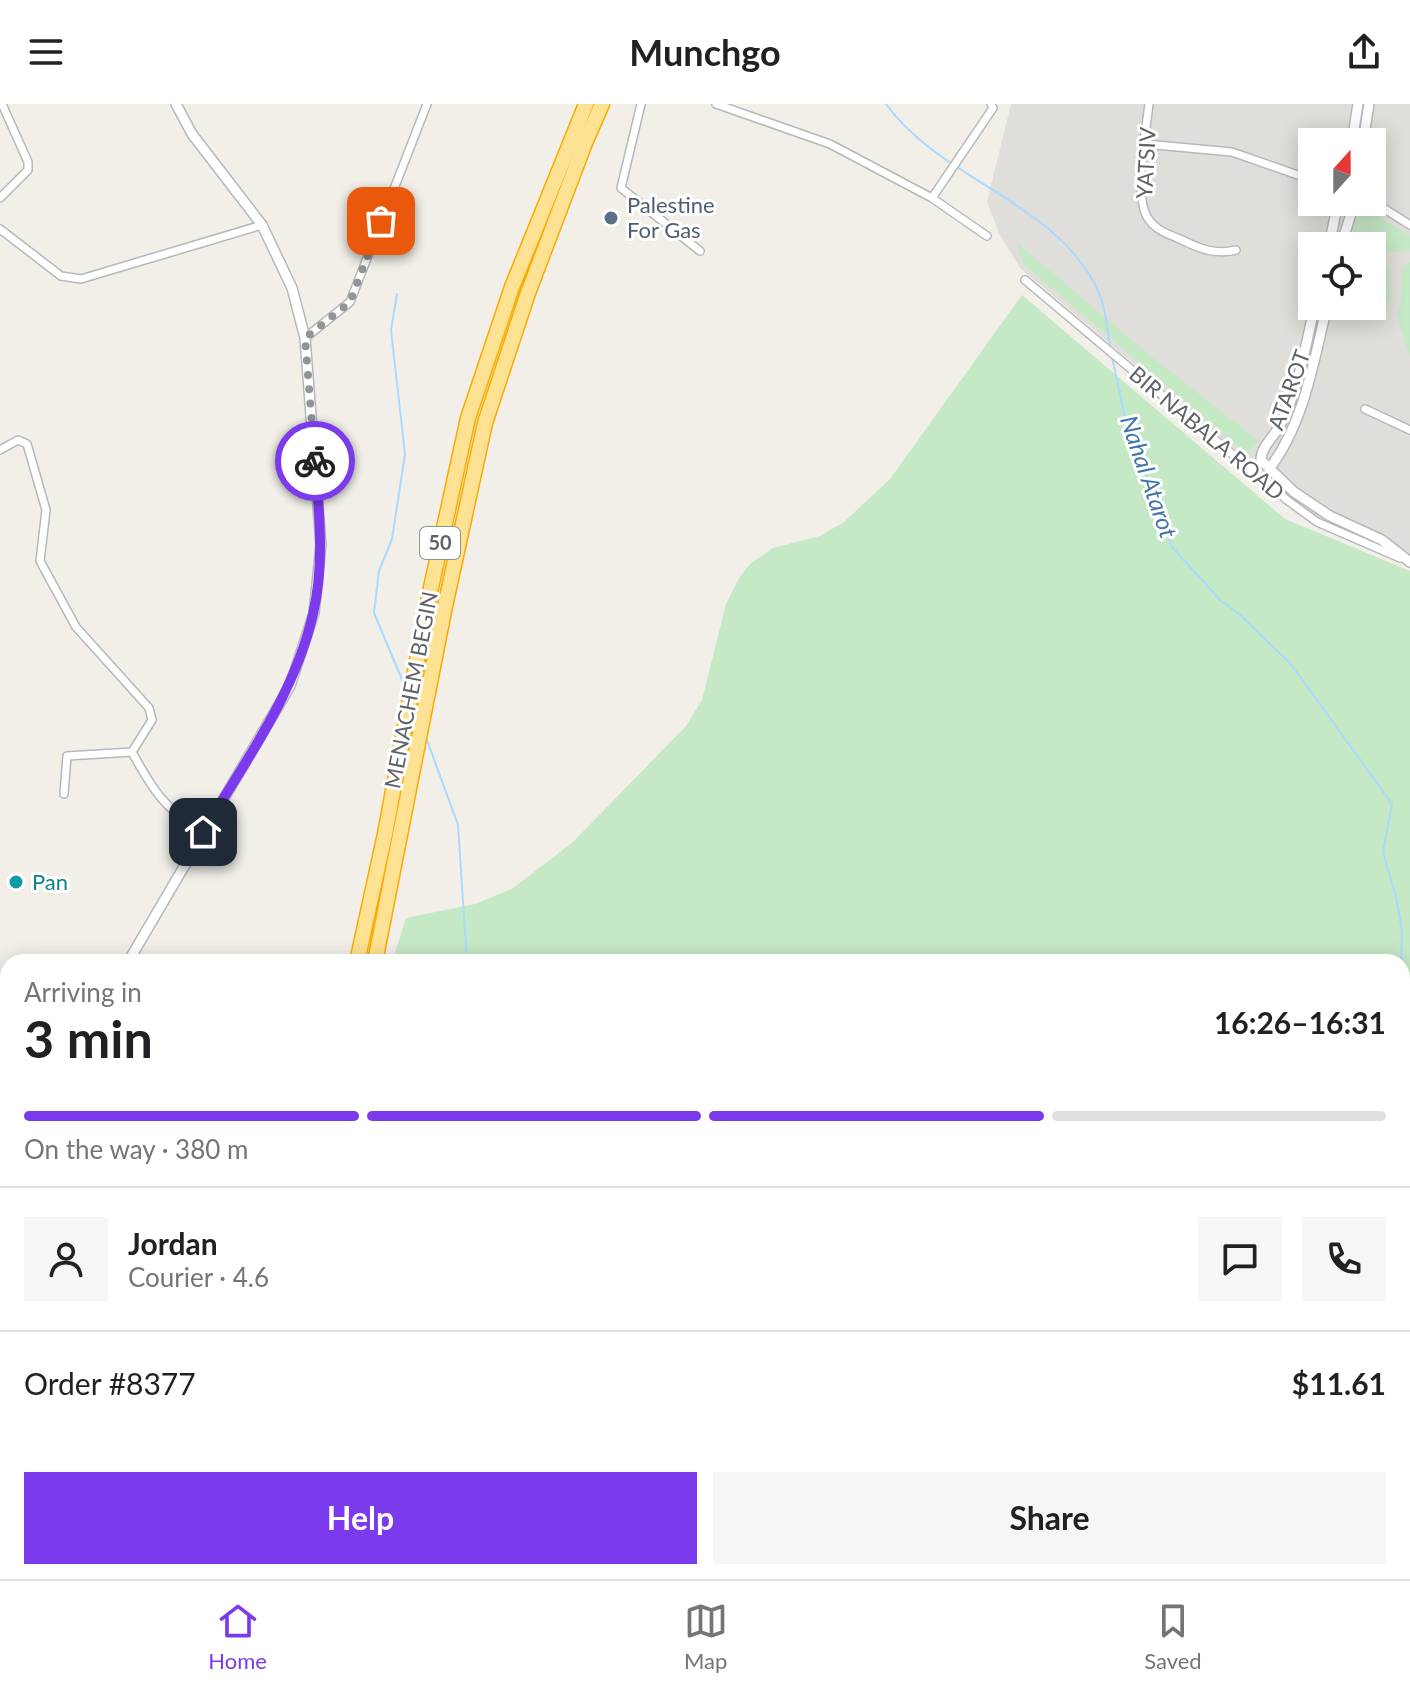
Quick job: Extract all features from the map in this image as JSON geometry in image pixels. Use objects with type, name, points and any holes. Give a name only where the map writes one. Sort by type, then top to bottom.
[{"type":"highway","name":"MENACHEM BEGIN","points":[[377,954],[444,611],[485,423],[578,140],[586,104]]},
{"type":"highway","name":"MENACHEM BEGIN","points":[[359,954],[385,834],[427,606],[468,418],[512,287],[578,140],[602,104]]},
{"type":"street","points":[[0,198],[28,170],[28,162],[2,104]]},
{"type":"street","points":[[133,954],[290,686],[314,613],[321,545],[305,338],[292,288],[262,225],[192,134],[176,104]]},
{"type":"street","points":[[305,338],[350,302],[427,104]]},
{"type":"street","points":[[641,104],[621,188],[700,251]]},
{"type":"street","points":[[716,104],[830,144],[932,198],[987,236]]},
{"type":"street","points":[[932,198],[984,123],[993,108],[991,104]]},
{"type":"street","name":"YATSIV","points":[[1149,104],[1142,197],[1144,212],[1150,222],[1188,243],[1212,252],[1236,250]]},
{"type":"street","points":[[1354,128],[1358,104]]},
{"type":"street","points":[[1365,128],[1369,104]]},
{"type":"street","points":[[1145,144],[1232,152],[1298,175]]},
{"type":"street","points":[[1386,210],[1410,225]]},
{"type":"street","points":[[0,229],[61,276],[81,279],[262,225]]},
{"type":"street","name":"BIR NABALA ROAD","points":[[1025,280],[1287,500],[1317,522],[1408,561]]},
{"type":"street","name":"ATAROT","points":[[1312,320],[1298,379],[1286,412],[1261,454],[1263,465],[1269,469],[1296,416],[1324,320]]},
{"type":"street","points":[[1365,409],[1410,430]]},
{"type":"street","points":[[0,450],[18,440],[27,444],[46,510],[40,561],[76,627],[149,708],[152,720],[132,752]]},
{"type":"street","points":[[1269,469],[1294,492],[1318,508],[1382,540],[1408,561]]},
{"type":"street","points":[[132,752],[153,791],[179,818],[203,832]]},
{"type":"street","points":[[64,794],[67,756],[132,752]]},
{"type":"shaded area","points":[[1011,104],[1410,104],[1410,555],[1314,516],[1020,268],[999,233],[987,202]]},
{"type":"green space","points":[[1380,217],[1410,236],[1410,251],[1386,252],[1386,232],[1352,232],[1357,218]]},
{"type":"green space","points":[[1016,242],[1152,357],[1259,441],[1247,454],[1023,264]]},
{"type":"green space","points":[[1410,262],[1410,357],[1397,316],[1401,303],[1402,267]]},
{"type":"green space","points":[[1386,265],[1389,268],[1390,300],[1386,302]]},
{"type":"green space","points":[[1022,295],[1285,519],[1410,571],[1410,954],[395,954],[406,918],[475,904],[512,889],[573,842],[686,726],[702,700],[726,604],[750,564],[773,548],[820,536],[844,522],[890,479]]},
{"type":"waterway","name":"Nahal Atarot","points":[[886,104],[909,130],[937,153],[1057,236],[1081,262],[1099,293],[1110,346]]},
{"type":"waterway","points":[[397,294],[391,330],[405,454],[392,539],[379,571],[374,613],[406,689]]},
{"type":"waterway","name":"Nahal Atarot","points":[[1112,357],[1129,437],[1155,495],[1172,547],[1221,601],[1238,613],[1291,664],[1392,804],[1383,852],[1402,930],[1401,954]]},
{"type":"waterway","points":[[427,740],[458,825],[466,954]]},
{"type":"way so far","points":[[315,461],[305,338],[350,302],[381,221]]},
{"type":"place","name":"Palestine For Gas","points":[[611,218]]},
{"type":"place","name":"Pan","points":[[16,882]]},
{"type":"route","points":[[203,832],[290,686],[314,613],[321,545],[315,461]]}]
